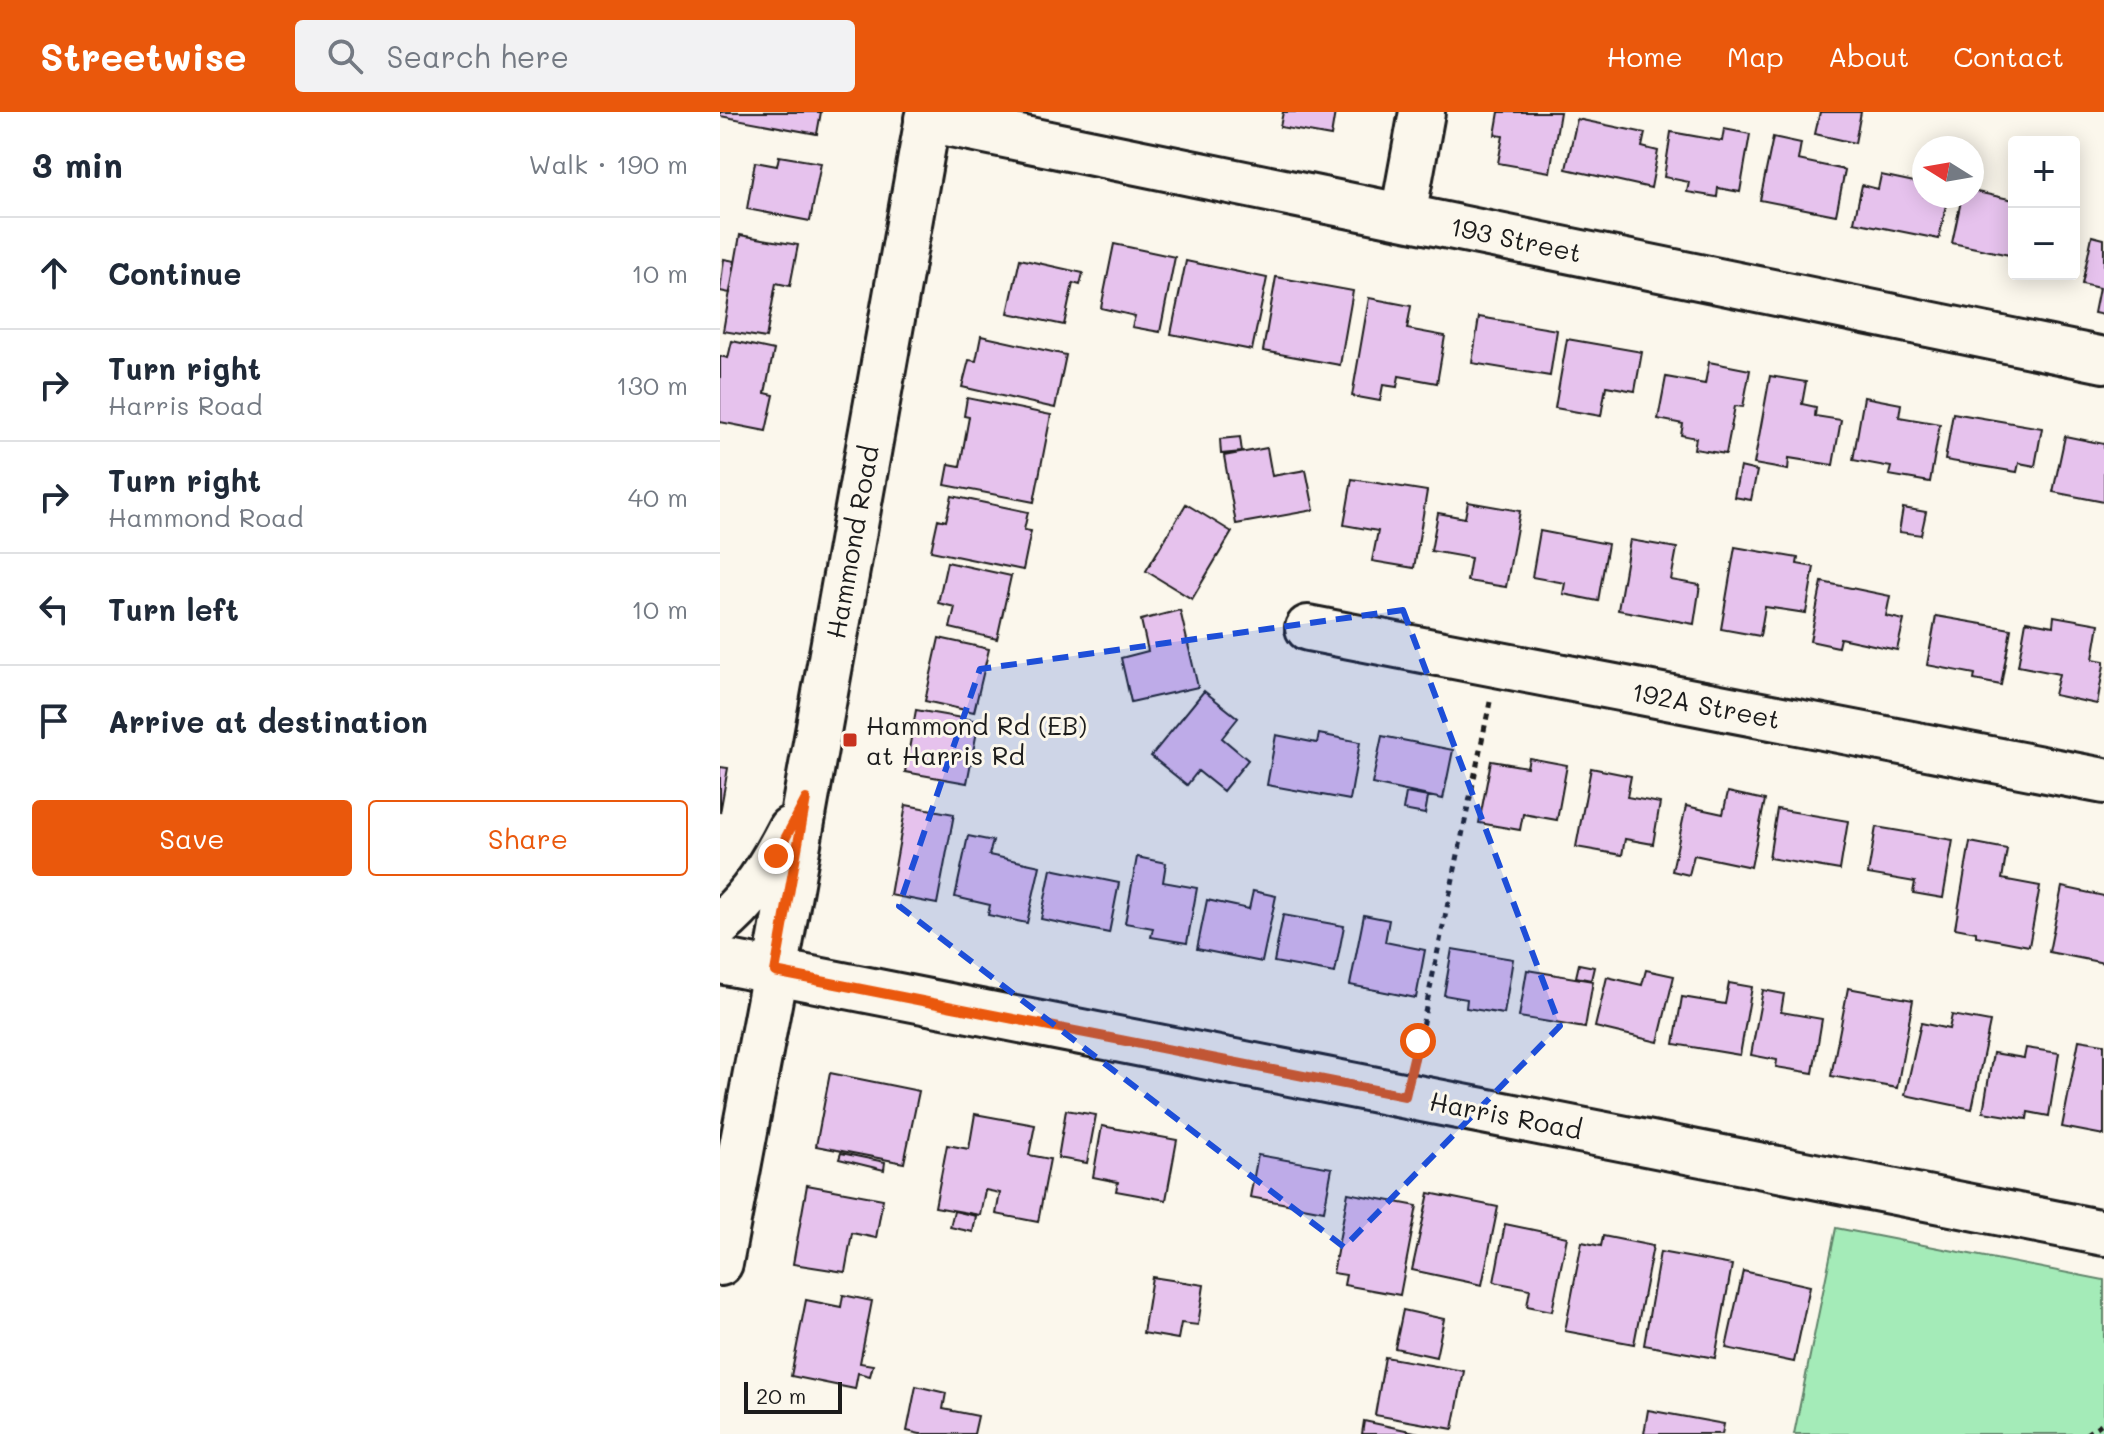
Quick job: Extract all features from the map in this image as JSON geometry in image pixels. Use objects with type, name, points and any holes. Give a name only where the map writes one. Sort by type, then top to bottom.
[{"type":"street","points":[[1403,216],[1422,112]]},
{"type":"street","name":"193 Street","points":[[928,116],[2104,360]]},
{"type":"street","name":"Hammond Road","points":[[720,1263],[729,1167],[775,972],[928,116]]},
{"type":"street","name":"192A Street","points":[[1308,628],[2104,781]]},
{"type":"street","points":[[720,924],[752,891],[776,856],[806,799]]},
{"type":"street","name":"Harris Road","points":[[720,961],[2104,1233]]},
{"type":"path","points":[[1405,1096],[1497,666]]},
{"type":"path","points":[[2086,1434],[2104,1422]]},
{"type":"highlighted area","points":[[1403,610],[1560,1026],[1344,1247],[899,906],[980,669]]},
{"type":"green space","points":[[1836,1228],[2104,1280],[2104,1434],[1794,1434]]},
{"type":"building","points":[[720,112],[821,112],[817,134],[720,116]]},
{"type":"building","points":[[1283,112],[1335,112],[1331,136],[1280,127]]},
{"type":"building","points":[[1499,112],[1560,112],[1550,172],[1498,163],[1503,136],[1495,135]]},
{"type":"building","points":[[1820,112],[1861,112],[1855,143],[1815,134]]},
{"type":"building","points":[[1577,119],[1645,133],[1642,147],[1658,151],[1651,188],[1566,169]]},
{"type":"building","points":[[1724,129],[1750,134],[1740,192],[1718,188],[1717,197],[1687,192],[1689,182],[1664,177],[1671,132],[1722,141]]},
{"type":"building","points":[[1773,137],[1801,143],[1798,160],[1845,170],[1836,215],[1760,200]]},
{"type":"building","points":[[779,156],[821,163],[810,221],[747,209],[755,162],[777,166]]},
{"type":"building","points":[[1881,175],[1912,181],[1912,208],[1945,208],[1939,239],[1854,222],[1862,185],[1878,189]]},
{"type":"building","points":[[1984,194],[2008,199],[2008,255],[1952,243],[1959,208],[1984,208]]},
{"type":"building","points":[[740,235],[798,245],[790,286],[776,283],[766,338],[723,331]]},
{"type":"building","points":[[2092,236],[2104,239],[2104,315],[2094,313],[2099,288],[2082,284]]},
{"type":"building","points":[[1114,244],[1175,257],[1160,332],[1132,327],[1135,316],[1101,308]]},
{"type":"building","points":[[724,259],[735,261],[730,293],[720,291]]},
{"type":"building","points":[[1020,259],[1083,273],[1080,285],[1073,283],[1064,325],[1008,313]]},
{"type":"building","points":[[1186,261],[1267,278],[1252,350],[1171,334]]},
{"type":"building","points":[[1276,277],[1353,291],[1340,365],[1263,351]]},
{"type":"building","points":[[1369,298],[1411,306],[1407,329],[1445,336],[1437,383],[1399,376],[1397,387],[1383,385],[1380,401],[1352,396]]},
{"type":"building","points":[[1479,317],[1557,330],[1550,376],[1472,363]]},
{"type":"building","points":[[981,336],[1066,355],[1055,408],[962,387],[969,360],[976,361]]},
{"type":"building","points":[[1567,339],[1642,352],[1635,391],[1606,386],[1601,416],[1555,408]]},
{"type":"building","points":[[732,341],[774,350],[765,393],[774,395],[766,431],[720,422],[720,356],[728,358]]},
{"type":"building","points":[[1709,362],[1750,370],[1743,407],[1735,406],[1726,454],[1694,449],[1696,438],[1681,435],[1683,424],[1658,419],[1666,377],[1705,384]]},
{"type":"building","points":[[1770,376],[1806,382],[1802,404],[1816,407],[1815,416],[1841,420],[1833,465],[1789,458],[1788,470],[1754,464]]},
{"type":"building","points":[[1864,397],[1901,404],[1899,417],[1940,424],[1930,482],[1889,475],[1891,467],[1853,460]]},
{"type":"building","points":[[967,398],[1051,415],[1034,502],[945,485],[949,464],[960,466],[969,417],[964,416]]},
{"type":"building","points":[[1953,413],[2042,428],[2035,466],[2019,463],[2017,472],[1945,460]]},
{"type":"building","points":[[2065,436],[2104,444],[2104,502],[2053,492]]},
{"type":"building","points":[[1240,437],[1242,452],[1221,454],[1220,439]]},
{"type":"building","points":[[1267,448],[1272,476],[1306,470],[1314,510],[1236,524],[1224,456]]},
{"type":"building","points":[[1740,467],[1757,471],[1751,500],[1734,497]]},
{"type":"building","points":[[1352,479],[1427,491],[1414,568],[1372,561],[1378,531],[1344,525]]},
{"type":"building","points":[[952,496],[1028,512],[1024,530],[1031,531],[1023,570],[931,551],[938,519],[946,521]]},
{"type":"building","points":[[1468,502],[1520,511],[1506,587],[1467,581],[1471,558],[1431,551],[1438,513],[1465,518]]},
{"type":"building","points":[[1186,504],[1232,532],[1192,599],[1146,571]]},
{"type":"building","points":[[1903,508],[1926,512],[1921,535],[1899,532]]},
{"type":"building","points":[[1540,531],[1608,544],[1598,601],[1563,594],[1565,583],[1532,577]]},
{"type":"building","points":[[1630,540],[1677,548],[1671,580],[1700,585],[1694,624],[1618,610]]},
{"type":"building","points":[[1735,547],[1798,558],[1797,564],[1814,567],[1806,613],[1765,607],[1760,636],[1721,629]]},
{"type":"building","points":[[947,562],[1011,576],[997,639],[950,628],[955,607],[938,603]]},
{"type":"building","points":[[1822,582],[1890,596],[1886,616],[1904,620],[1897,650],[1840,638],[1838,647],[1810,641]]},
{"type":"building","points":[[1180,610],[1198,687],[1131,702],[1121,658],[1148,651],[1141,620]]},
{"type":"building","points":[[1936,616],[2011,629],[2001,685],[1974,680],[1975,674],[1927,665]]},
{"type":"building","points":[[2054,616],[2099,624],[2093,659],[2104,661],[2104,665],[2097,704],[2054,695],[2059,674],[2018,666],[2026,621],[2053,626]]},
{"type":"building","points":[[939,638],[989,649],[974,712],[925,701]]},
{"type":"building","points":[[1204,691],[1238,718],[1222,738],[1248,760],[1223,791],[1198,771],[1187,785],[1151,756]]},
{"type":"building","points":[[916,710],[979,721],[967,783],[905,772]]},
{"type":"building","points":[[1319,734],[1360,742],[1350,800],[1267,785],[1276,735],[1317,743]]},
{"type":"building","points":[[1382,736],[1453,750],[1443,799],[1372,784]]},
{"type":"building","points":[[1529,758],[1567,765],[1557,820],[1523,814],[1520,830],[1479,823],[1491,761],[1527,767]]},
{"type":"building","points":[[720,767],[728,768],[720,813]]},
{"type":"building","points":[[1591,768],[1631,776],[1627,797],[1660,803],[1653,844],[1625,839],[1622,855],[1576,847]]},
{"type":"building","points":[[1728,792],[1765,800],[1751,867],[1694,855],[1689,875],[1672,871],[1686,806],[1723,814]]},
{"type":"building","points":[[1406,793],[1428,797],[1425,814],[1403,810]]},
{"type":"building","points":[[906,805],[954,814],[937,904],[890,895]]},
{"type":"building","points":[[1777,809],[1848,821],[1840,870],[1769,858]]},
{"type":"building","points":[[1876,827],[1953,840],[1943,898],[1913,893],[1915,882],[1868,874]]},
{"type":"building","points":[[968,836],[993,841],[989,855],[1040,866],[1027,923],[988,915],[990,905],[955,897]]},
{"type":"building","points":[[1970,842],[2007,849],[2002,879],[2040,886],[2029,946],[1976,936],[1976,932],[1955,928]]},
{"type":"building","points":[[1137,857],[1166,863],[1163,882],[1197,888],[1187,943],[1151,937],[1153,928],[1125,923]]},
{"type":"building","points":[[1051,869],[1119,883],[1109,933],[1041,919]]},
{"type":"building","points":[[2062,887],[2104,896],[2104,963],[2049,952]]},
{"type":"building","points":[[1253,891],[1276,896],[1262,962],[1197,949],[1207,900],[1249,909]]},
{"type":"building","points":[[1283,915],[1344,926],[1335,973],[1274,962]]},
{"type":"building","points":[[1364,915],[1389,920],[1385,942],[1425,950],[1416,998],[1350,985]]},
{"type":"building","points":[[1452,949],[1513,959],[1504,1014],[1466,1008],[1467,999],[1444,995]]},
{"type":"building","points":[[1579,964],[1594,967],[1591,980],[1576,977]]},
{"type":"building","points":[[1527,970],[1593,981],[1585,1028],[1519,1017]]},
{"type":"building","points":[[1646,970],[1674,976],[1658,1042],[1595,1027],[1607,977],[1642,985]]},
{"type":"building","points":[[1729,983],[1752,987],[1740,1055],[1674,1044],[1682,997],[1725,1004]]},
{"type":"building","points":[[1848,988],[1913,1000],[1897,1088],[1831,1076]]},
{"type":"building","points":[[1763,990],[1784,994],[1781,1012],[1822,1019],[1813,1073],[1776,1067],[1777,1060],[1751,1055]]},
{"type":"building","points":[[1952,1015],[1990,1022],[1972,1109],[1905,1095],[1921,1023],[1949,1029]]},
{"type":"building","points":[[2079,1040],[2104,1044],[2104,1135],[2062,1127]]},
{"type":"building","points":[[2026,1048],[2059,1053],[2049,1116],[2028,1112],[2027,1119],[1983,1112],[1993,1053],[2024,1058]]},
{"type":"building","points":[[830,1073],[919,1091],[904,1163],[816,1146]]},
{"type":"building","points":[[1066,1110],[1096,1115],[1087,1163],[1058,1158]]},
{"type":"building","points":[[975,1114],[1035,1125],[1029,1155],[1050,1159],[1038,1222],[996,1214],[1000,1193],[985,1190],[980,1215],[935,1207],[947,1145],[969,1149]]},
{"type":"building","points":[[1102,1126],[1177,1140],[1166,1200],[1116,1191],[1118,1182],[1093,1177]]},
{"type":"building","points":[[841,1153],[885,1162],[884,1170],[839,1159]]},
{"type":"building","points":[[1258,1155],[1332,1168],[1324,1211],[1250,1197]]},
{"type":"building","points":[[807,1185],[883,1199],[876,1238],[852,1233],[845,1272],[793,1264]]},
{"type":"building","points":[[1348,1193],[1417,1206],[1400,1295],[1344,1285],[1346,1275],[1333,1273]]},
{"type":"building","points":[[1429,1193],[1498,1207],[1482,1285],[1412,1270]]},
{"type":"building","points":[[954,1211],[976,1216],[973,1232],[950,1227]]},
{"type":"building","points":[[1505,1224],[1567,1237],[1552,1311],[1527,1306],[1530,1289],[1494,1282]]},
{"type":"building","points":[[1603,1236],[1653,1246],[1634,1344],[1565,1331],[1582,1242],[1601,1246]]},
{"type":"building","points":[[1660,1252],[1732,1265],[1715,1358],[1644,1345]]},
{"type":"building","points":[[1743,1271],[1810,1286],[1794,1362],[1726,1348]]},
{"type":"building","points":[[1152,1277],[1204,1285],[1198,1325],[1181,1323],[1178,1339],[1143,1333]]},
{"type":"building","points":[[843,1295],[872,1301],[860,1363],[873,1365],[870,1376],[858,1373],[855,1389],[791,1376],[806,1300],[841,1307]]},
{"type":"building","points":[[1403,1310],[1444,1319],[1436,1357],[1395,1348]]},
{"type":"building","points":[[1385,1357],[1464,1371],[1453,1429],[1375,1415]]},
{"type":"building","points":[[916,1386],[946,1393],[943,1409],[978,1416],[974,1434],[920,1434],[907,1431]]},
{"type":"building","points":[[1648,1410],[1724,1424],[1722,1434],[1644,1434]]},
{"type":"building","points":[[1364,1421],[1424,1434],[1362,1434]]},
{"type":"place","name":"Hammond Rd (EB) at Harris Rd","points":[[850,740]]},
{"type":"route","points":[[776,856],[806,799],[775,972],[1405,1096],[1418,1041]]}]
